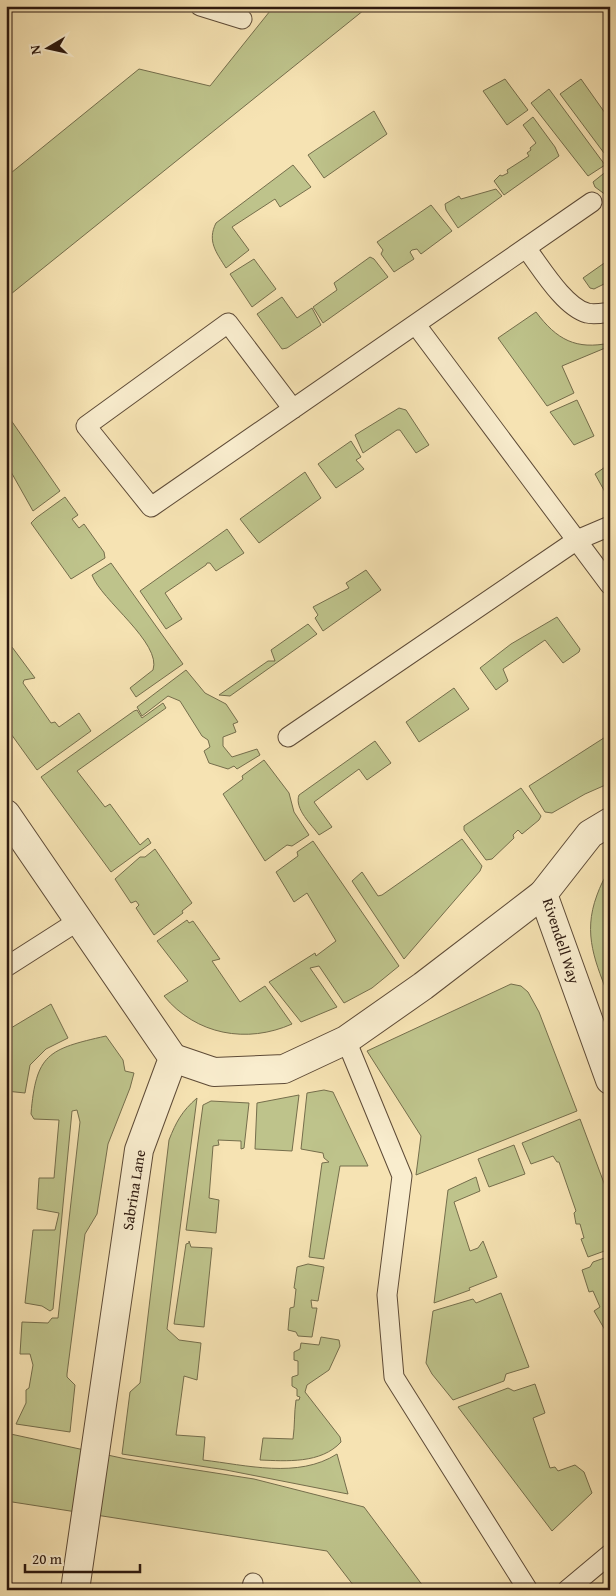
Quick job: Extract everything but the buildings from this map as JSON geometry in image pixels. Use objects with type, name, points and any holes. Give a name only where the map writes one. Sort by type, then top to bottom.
[{"type":"street","points":[[6,814],[173,1058],[214,1072],[284,1070],[346,1040],[423,986],[543,894]]},
{"type":"street","name":"Rivendell Way","points":[[610,822],[590,834],[543,894],[610,1080]]},
{"type":"street","name":"Sabrina Lane","points":[[75,1590],[139,1150],[173,1058]]},
{"type":"lane","points":[[200,6],[242,19]]},
{"type":"lane","points":[[293,409],[228,323],[86,426],[151,507],[416,325],[592,202]]},
{"type":"lane","points":[[526,248],[572,304],[586,313],[610,312]]},
{"type":"lane","points":[[416,325],[610,585]]},
{"type":"lane","points":[[288,737],[577,540],[610,526]]},
{"type":"lane","points":[[6,967],[78,921]]},
{"type":"lane","points":[[346,1040],[402,1176],[387,1295],[394,1377],[528,1590]]},
{"type":"lane","points":[[566,1590],[610,1554]]},
{"type":"green space","points":[[274,6],[369,6],[6,298],[6,177],[139,69],[210,86]]},
{"type":"green space","points":[[505,79],[528,110],[507,125],[483,91]]},
{"type":"green space","points":[[581,79],[610,120],[610,155],[607,157],[560,94]]},
{"type":"green space","points":[[549,89],[605,165],[588,176],[531,103]]},
{"type":"green space","points":[[374,111],[387,134],[324,178],[308,155]]},
{"type":"green space","points":[[533,117],[555,147],[559,156],[504,195],[494,181],[500,175],[508,173],[507,170],[529,156],[527,153],[536,143],[523,125]]},
{"type":"green space","points":[[293,165],[311,187],[280,207],[275,199],[232,227],[249,250],[226,268],[214,246],[212,235],[216,223]]},
{"type":"green space","points":[[608,170],[610,172],[610,198],[595,187],[593,182]]},
{"type":"green space","points":[[496,189],[502,196],[458,228],[446,210],[445,204],[459,196],[461,199]]},
{"type":"green space","points":[[431,205],[452,231],[421,254],[417,249],[412,250],[410,252],[414,259],[394,272],[381,254],[383,250],[377,242]]},
{"type":"green space","points":[[370,257],[374,259],[388,277],[323,323],[313,307],[337,290],[334,283]]},
{"type":"green space","points":[[254,259],[276,289],[252,307],[230,274]]},
{"type":"green space","points":[[610,259],[610,281],[594,289],[590,288],[583,278]]},
{"type":"green space","points":[[282,297],[297,318],[312,308],[321,325],[287,348],[282,349],[257,314]]},
{"type":"green space","points":[[536,312],[552,330],[568,341],[587,345],[610,343],[610,346],[562,366],[574,393],[547,406],[498,338]]},
{"type":"green space","points":[[577,400],[594,436],[574,445],[550,412]]},
{"type":"green space","points":[[399,408],[406,410],[429,445],[416,453],[400,430],[397,430],[363,453],[355,435]]},
{"type":"green space","points":[[6,413],[60,491],[33,511],[6,463]]},
{"type":"green space","points":[[351,441],[361,457],[356,460],[364,469],[336,488],[318,464]]},
{"type":"green space","points":[[608,465],[610,490],[605,492],[595,474]]},
{"type":"green space","points":[[305,472],[321,498],[259,543],[240,519]]},
{"type":"green space","points":[[65,497],[78,515],[72,519],[79,528],[84,524],[104,552],[105,558],[71,579],[31,523]]},
{"type":"green space","points":[[227,529],[244,553],[216,571],[210,563],[207,563],[165,593],[182,619],[166,629],[140,591]]},
{"type":"green space","points":[[111,563],[183,664],[136,697],[130,688],[153,670],[153,659],[149,647],[107,597],[92,575]]},
{"type":"green space","points":[[366,570],[381,590],[323,631],[315,618],[318,615],[313,607],[349,588],[346,583]]},
{"type":"green space","points":[[557,617],[580,649],[579,652],[563,663],[545,640],[503,669],[508,681],[496,690],[480,668],[511,644]]},
{"type":"green space","points":[[308,624],[317,634],[230,696],[219,695],[268,661],[275,661],[271,650]]},
{"type":"green space","points":[[12,647],[35,678],[24,680],[23,683],[51,723],[55,722],[59,727],[79,713],[91,731],[37,770],[6,727],[6,651]]},
{"type":"green space","points":[[186,670],[205,693],[226,704],[238,722],[233,724],[236,732],[223,737],[223,746],[232,757],[257,749],[260,755],[237,769],[234,766],[228,769],[209,763],[204,751],[210,747],[208,740],[202,736],[180,701],[168,696],[142,716],[137,707]]},
{"type":"green space","points":[[454,688],[469,709],[419,742],[406,722]]},
{"type":"green space","points":[[163,703],[166,708],[77,771],[105,807],[110,804],[140,845],[148,838],[151,843],[111,872],[41,777],[134,711],[137,710],[142,718]]},
{"type":"green space","points":[[610,734],[610,783],[585,794],[552,813],[545,812],[529,786]]},
{"type":"green space","points":[[375,741],[391,763],[367,780],[359,769],[314,802],[332,827],[319,835],[301,811],[298,800],[299,795]]},
{"type":"green space","points":[[264,760],[289,793],[294,812],[309,835],[292,846],[287,845],[265,861],[223,794],[243,779],[242,776]]},
{"type":"green space","points":[[521,788],[541,816],[539,820],[522,834],[518,830],[513,835],[514,838],[492,859],[486,860],[464,830],[464,826]]},
{"type":"green space","points":[[462,839],[482,866],[480,871],[404,959],[352,881],[362,872],[378,896],[382,895]]},
{"type":"green space","points":[[313,841],[399,966],[372,988],[344,1003],[319,966],[310,968],[337,1007],[301,1022],[269,982],[315,953],[316,956],[336,941],[307,893],[294,902],[276,872],[298,856],[297,852]]},
{"type":"green space","points":[[155,849],[192,903],[182,911],[183,913],[154,935],[136,908],[139,905],[136,901],[131,903],[115,879],[140,857],[145,857]]},
{"type":"green space","points":[[610,870],[610,1000],[593,949],[591,923],[597,895]]},
{"type":"green space","points":[[187,920],[189,923],[193,921],[220,959],[212,961],[240,1002],[265,986],[292,1024],[258,1034],[223,1032],[191,1020],[177,1009],[164,996],[188,981],[157,941]]},
{"type":"green space","points":[[511,984],[521,986],[528,992],[539,1012],[577,1111],[416,1175],[421,1136],[367,1051]]},
{"type":"green space","points":[[51,1004],[68,1038],[46,1049],[30,1065],[25,1093],[6,1091],[6,1031]]},
{"type":"green space","points":[[106,1036],[123,1060],[125,1071],[134,1073],[108,1144],[97,1214],[85,1234],[67,1374],[67,1377],[75,1385],[70,1432],[16,1424],[26,1403],[26,1390],[29,1388],[33,1365],[30,1354],[20,1354],[22,1322],[48,1323],[52,1318],[58,1318],[80,1122],[77,1110],[72,1111],[53,1309],[50,1311],[42,1306],[25,1303],[33,1230],[55,1230],[59,1213],[37,1209],[39,1178],[54,1178],[59,1120],[34,1119],[31,1114],[33,1094],[42,1066],[49,1057],[71,1045]]},
{"type":"green space","points":[[324,1090],[333,1092],[368,1166],[340,1166],[324,1259],[309,1257],[322,1163],[329,1162],[324,1158],[323,1153],[301,1149],[307,1093]]},
{"type":"green space","points":[[299,1095],[292,1151],[255,1149],[257,1103]]},
{"type":"green space","points":[[197,1098],[167,1329],[179,1340],[201,1343],[197,1380],[184,1376],[176,1435],[205,1437],[203,1460],[254,1467],[289,1468],[306,1466],[322,1462],[337,1454],[348,1494],[226,1470],[122,1454],[130,1392],[140,1383],[169,1140],[180,1117]]},
{"type":"green space","points":[[211,1101],[249,1103],[244,1148],[241,1149],[241,1141],[218,1140],[219,1145],[213,1146],[209,1198],[219,1200],[216,1233],[186,1230],[203,1105]]},
{"type":"green space","points":[[580,1119],[610,1199],[610,1249],[588,1257],[581,1239],[584,1238],[580,1224],[576,1224],[574,1213],[576,1211],[559,1162],[553,1156],[531,1164],[522,1143]]},
{"type":"green space","points":[[514,1145],[525,1174],[489,1187],[478,1159]]},
{"type":"green space","points":[[476,1177],[480,1191],[454,1202],[470,1251],[478,1248],[483,1241],[497,1277],[469,1288],[470,1290],[434,1303],[448,1190]]},
{"type":"green space","points":[[189,1241],[191,1247],[212,1248],[204,1327],[174,1324],[186,1244]]},
{"type":"green space","points":[[610,1256],[610,1330],[605,1330],[594,1311],[600,1307],[593,1291],[589,1292],[582,1270],[590,1267],[593,1262]]},
{"type":"green space","points":[[308,1264],[324,1267],[318,1301],[311,1300],[312,1308],[317,1308],[312,1337],[298,1336],[296,1332],[288,1330],[290,1308],[294,1307],[297,1267]]},
{"type":"green space","points":[[501,1293],[529,1367],[506,1374],[504,1381],[453,1400],[432,1374],[426,1363],[433,1311],[473,1299],[476,1303]]},
{"type":"green space","points":[[321,1337],[339,1340],[340,1346],[329,1370],[307,1385],[305,1392],[340,1437],[341,1442],[333,1449],[313,1458],[292,1461],[260,1460],[263,1438],[293,1439],[296,1400],[299,1400],[300,1397],[297,1396],[297,1389],[292,1386],[292,1377],[298,1375],[298,1361],[294,1360],[294,1352],[300,1349],[301,1343],[319,1345]]},
{"type":"green space","points":[[535,1384],[545,1413],[533,1418],[550,1468],[555,1467],[558,1471],[575,1465],[584,1472],[592,1493],[552,1531],[458,1407],[508,1388],[514,1391]]},
{"type":"green space","points":[[6,1433],[126,1459],[254,1479],[364,1507],[426,1590],[357,1590],[327,1551],[6,1501]]}]
